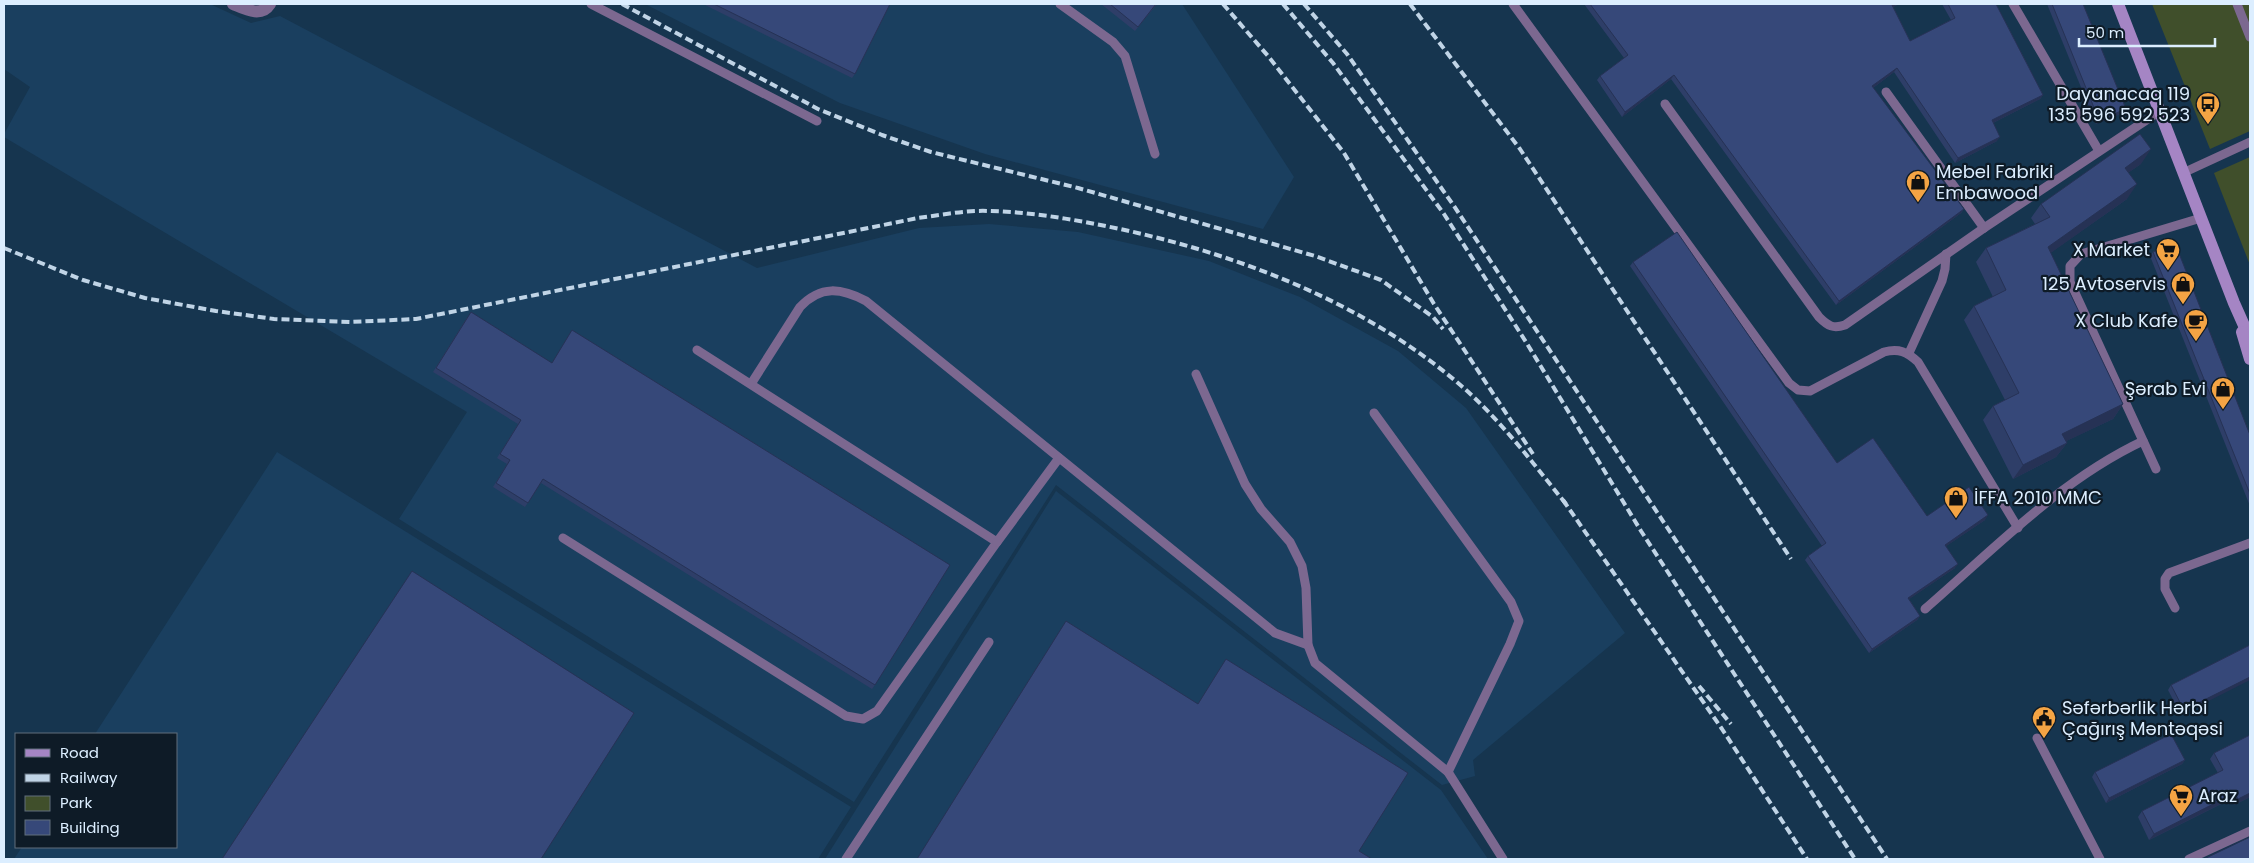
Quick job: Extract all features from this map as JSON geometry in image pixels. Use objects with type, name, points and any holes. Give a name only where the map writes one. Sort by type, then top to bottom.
[{"type":"main road","points":[[2118,4],[2185,172],[2234,303],[2250,339]]},
{"type":"main road","points":[[2234,303],[2250,331]]},
{"type":"main road","points":[[2234,303],[2250,359]]},
{"type":"street","points":[[233,4],[252,12],[267,8],[270,4]]},
{"type":"lane","points":[[591,4],[817,121]]},
{"type":"lane","points":[[1060,4],[1113,42],[1125,56],[1155,154]]},
{"type":"lane","points":[[1513,4],[1789,383],[1798,390],[1810,392],[1884,352],[1895,349],[1909,353],[1918,362],[2018,528]]},
{"type":"lane","points":[[2012,4],[2099,151]]},
{"type":"lane","points":[[2237,4],[2250,36]]},
{"type":"lane","points":[[1886,92],[1984,228]]},
{"type":"lane","points":[[1666,104],[1819,318],[1827,325],[1835,328],[1845,325],[1984,228],[2160,111]]},
{"type":"lane","points":[[2185,172],[2250,142]]},
{"type":"lane","points":[[2156,468],[2070,282],[2070,266],[2081,254],[2201,218]]},
{"type":"lane","points":[[1909,353],[1942,281],[1946,254]]},
{"type":"lane","points":[[751,384],[800,307],[810,296],[825,291],[849,292],[866,301],[1275,633],[1308,645]]},
{"type":"lane","points":[[697,350],[997,542]]},
{"type":"lane","points":[[1196,374],[1245,484],[1261,509],[1290,542],[1302,566],[1306,588],[1308,645],[1315,663],[1448,772],[1503,859]]},
{"type":"lane","points":[[1374,414],[1511,602],[1519,622],[1448,772]]},
{"type":"lane","points":[[1925,609],[2050,501],[2096,466],[2143,441]]},
{"type":"lane","points":[[563,538],[846,716],[863,719],[877,711],[1058,458]]},
{"type":"lane","points":[[2175,608],[2165,589],[2165,579],[2169,573],[2250,543]]},
{"type":"lane","points":[[846,859],[989,642]]},
{"type":"lane","points":[[2037,738],[2100,859]]},
{"type":"lane","points":[[2189,859],[2250,831]]},
{"type":"shaded area","points":[[4,4],[210,4],[251,23],[280,16],[757,268],[919,228],[989,224],[1078,232],[1209,261],[1300,297],[1398,351],[1466,408],[1625,633],[1473,760],[1475,776],[1442,785],[1056,485],[854,802],[399,519],[467,412],[4,137],[30,87],[4,69]]},
{"type":"shaded area","points":[[645,4],[1182,4],[1294,177],[1263,229],[985,154],[840,103]]},
{"type":"shaded area","points":[[277,452],[851,807],[818,859],[14,859],[21,848],[178,848],[178,733],[96,733]]},
{"type":"shaded area","points":[[1056,491],[1441,790],[1488,859],[825,859]]},
{"type":"green space","points":[[2152,4],[2250,4],[2250,131],[2210,149]]},
{"type":"green space","points":[[2250,157],[2250,265],[2214,173]]},
{"type":"building","points":[[714,4],[890,4],[855,74]]},
{"type":"building","points":[[1110,4],[1156,4],[1138,27]]},
{"type":"building","points":[[1590,4],[1894,4],[1892,5],[1910,41],[1955,18],[1948,4],[1996,4],[2043,95],[1992,120],[2000,137],[1958,158],[1897,68],[1872,86],[1964,209],[1839,301],[1674,75],[1625,112],[1600,76],[1628,55]]},
{"type":"building","points":[[2052,4],[2083,4],[2126,109],[2099,120]]},
{"type":"building","points":[[2140,134],[2151,149],[2125,168],[2137,184],[2048,247],[2123,404],[2062,434],[2067,443],[2023,465],[1993,406],[2019,393],[1974,306],[2006,290],[1986,248],[2050,217],[2041,204]]},
{"type":"building","points":[[1677,232],[1837,463],[1873,438],[1927,516],[1969,487],[1988,515],[1945,545],[1958,564],[1908,598],[1920,616],[1872,649],[1808,556],[1826,543],[1633,262]]},
{"type":"building","points":[[2175,243],[2250,435],[2250,494],[2153,252]]},
{"type":"building","points":[[471,312],[552,363],[572,330],[950,565],[875,685],[543,479],[528,503],[496,483],[510,460],[500,454],[521,420],[436,368]]},
{"type":"building","points":[[412,571],[634,713],[541,859],[222,859]]},
{"type":"building","points":[[1066,621],[1198,704],[1226,659],[1408,773],[1359,851],[1372,859],[917,859]]},
{"type":"building","points":[[2250,645],[2250,677],[2184,710],[2171,685]]},
{"type":"building","points":[[2171,734],[2185,760],[2109,798],[2095,772]]},
{"type":"building","points":[[2250,735],[2250,793],[2238,799],[2235,793],[2154,834],[2142,811],[2223,770],[2214,753]]},
{"type":"building","points":[[2250,837],[2250,859],[2204,859]]},
{"type":"railway","points":[[622,4],[818,109],[882,135],[931,152],[1078,188],[1315,256],[1381,280],[1433,317],[1443,329]]},
{"type":"railway","points":[[1223,4],[1268,56],[1344,153],[1434,304],[1533,454]]},
{"type":"railway","points":[[1283,4],[1333,63],[1444,214],[1526,342],[1641,531],[1855,859]]},
{"type":"railway","points":[[1304,4],[1347,54],[1454,206],[1887,859]]},
{"type":"railway","points":[[1410,4],[1520,149],[1791,559]]},
{"type":"railway","points":[[4,248],[83,280],[145,298],[274,319],[350,322],[416,319],[945,214],[989,211],[1071,220],[1165,240],[1255,268],[1341,306],[1382,329],[1421,354],[1473,397],[1515,441],[1566,504]]},
{"type":"railway","points":[[1563,500],[1722,729],[1807,859]]},
{"type":"railway","points":[[1699,686],[1731,724]]},
{"type":"place","name":"Dayanacaq 119 135 596 592 523","points":[[2208,125]]},
{"type":"place","name":"Mebel Fabriki Embawood","points":[[1918,203]]},
{"type":"place","name":"X Market","points":[[2168,271]]},
{"type":"place","name":"125 Avtoservis","points":[[2183,305]]},
{"type":"place","name":"X Club Kafe","points":[[2196,342]]},
{"type":"place","name":"Şərab Evi","points":[[2223,410]]},
{"type":"place","name":"İFFA 2010 MMC","points":[[1956,519]]},
{"type":"place","name":"Səfərbərlik Hərbi Çağırış Məntəqəsi","points":[[2044,739]]},
{"type":"place","name":"Araz","points":[[2181,817]]}]
